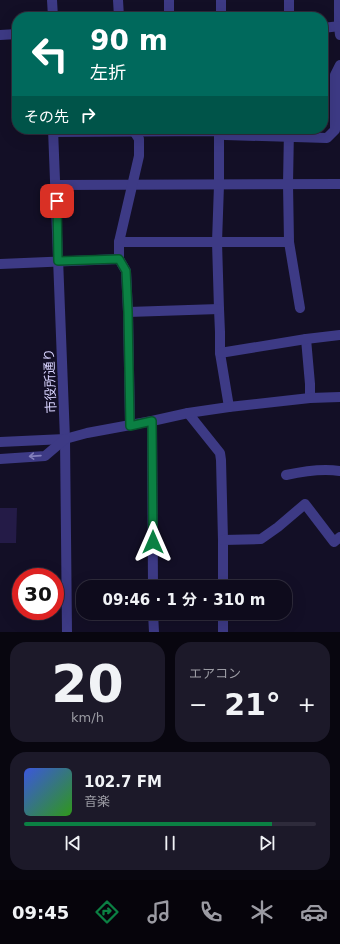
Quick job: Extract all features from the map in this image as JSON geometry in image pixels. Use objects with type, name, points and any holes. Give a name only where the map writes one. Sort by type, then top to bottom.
[{"type":"street","points":[[52,0],[53,12]]},
{"type":"street","points":[[118,0],[119,12]]},
{"type":"street","points":[[169,0],[169,12]]},
{"type":"street","points":[[221,0],[221,12]]},
{"type":"street","points":[[289,0],[289,12]]},
{"type":"street","points":[[328,28],[340,29],[339,0]]},
{"type":"street","points":[[0,34],[12,34]]},
{"type":"street","points":[[297,134],[327,138],[335,130],[335,75],[340,64]]},
{"type":"street","name":"市役所通り","points":[[53,134],[65,439],[67,632]]},
{"type":"street","points":[[130,426],[126,271],[119,259],[119,242],[138,156],[139,139],[135,134]]},
{"type":"street","points":[[219,134],[217,242],[220,353],[229,407]]},
{"type":"street","points":[[224,134],[257,134]]},
{"type":"street","points":[[289,134],[289,242],[300,308]]},
{"type":"street","points":[[56,185],[340,184]]},
{"type":"street","points":[[119,242],[289,242]]},
{"type":"street","points":[[0,264],[119,259]]},
{"type":"street","points":[[128,312],[219,310]]},
{"type":"street","points":[[220,353],[340,335]]},
{"type":"street","points":[[306,339],[310,398]]},
{"type":"street","points":[[0,442],[65,439],[86,433],[130,426],[188,413],[310,398],[340,397]]},
{"type":"street","points":[[188,413],[220,453],[223,580]]},
{"type":"street","points":[[152,421],[153,580]]},
{"type":"street","points":[[0,459],[45,456],[65,439]]},
{"type":"street","points":[[286,474],[304,471],[340,471]]},
{"type":"street","points":[[223,540],[261,539],[305,504],[334,542],[340,537]]},
{"type":"street","points":[[153,620],[154,632]]},
{"type":"street","points":[[223,620],[223,632]]},
{"type":"building","points":[[0,508],[17,508],[16,543],[0,543]]},
{"type":"route","points":[[57,201],[58,261],[119,259],[126,271],[130,426],[152,421],[153,542]]}]
